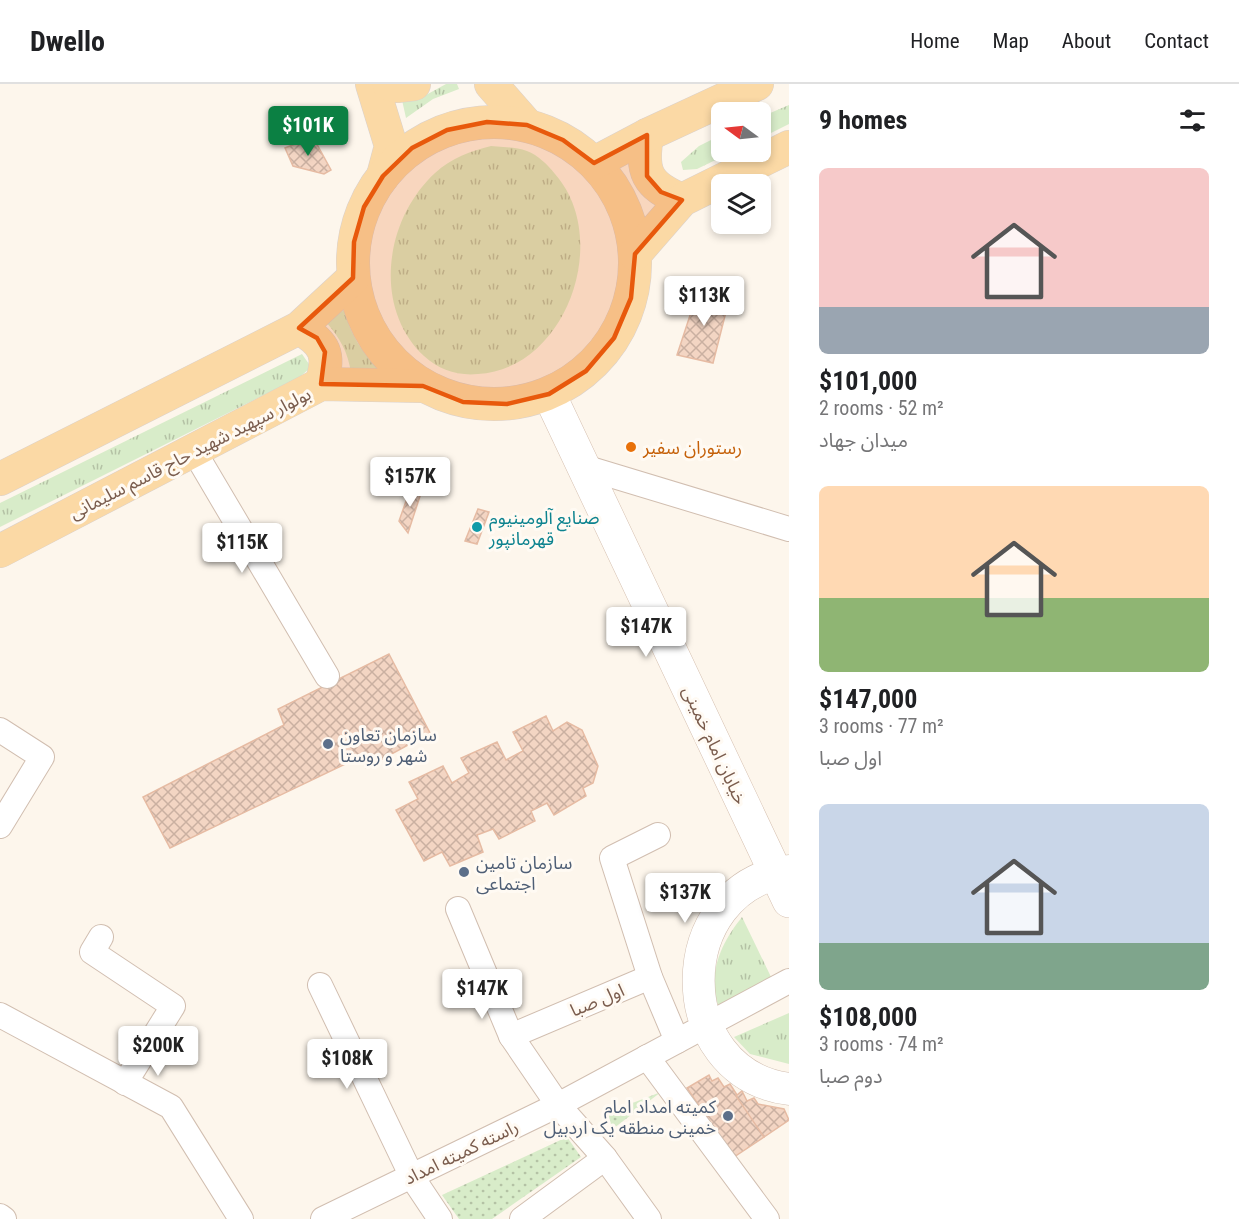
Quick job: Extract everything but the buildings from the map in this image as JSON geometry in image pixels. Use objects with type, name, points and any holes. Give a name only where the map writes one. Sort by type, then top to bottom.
[{"type":"main road","points":[[372,84],[391,146],[383,176]]},
{"type":"main road","points":[[389,84],[397,86],[414,84]]},
{"type":"main road","points":[[491,84],[527,125]]},
{"type":"main road","points":[[594,163],[647,135],[757,84]]},
{"type":"main road","points":[[487,122],[527,125],[563,140],[594,163],[615,190],[629,221],[635,255],[631,298],[614,338],[586,371],[549,394],[507,404],[463,402],[423,386],[388,358],[364,321],[353,278],[354,242],[364,207],[383,176],[412,148],[447,130],[487,122]]},
{"type":"main road","points":[[647,135],[644,157],[647,176],[661,192],[682,200]]},
{"type":"main road","points":[[635,255],[682,200],[789,147]]},
{"type":"main road","points":[[0,479],[299,328],[353,278]]},
{"type":"main road","points":[[299,328],[317,338],[325,352],[326,370],[321,384]]},
{"type":"main road","name":"بولوار سپهبد شهید حاج قاسم سلیمانی","points":[[0,551],[321,384],[423,386]]},
{"type":"main road","name":"خیابان امام خمینی","points":[[549,394],[784,881]]},
{"type":"street","points":[[194,451],[327,676]]},
{"type":"street","points":[[584,467],[789,530]]},
{"type":"street","points":[[0,730],[42,757],[0,826]]},
{"type":"street","points":[[658,835],[612,858],[650,977],[677,1041]]},
{"type":"street","points":[[784,881],[742,890],[716,917],[700,952],[697,990],[706,1026],[724,1053],[748,1075],[778,1088],[789,1089]]},
{"type":"street","points":[[458,909],[512,1036],[558,1105],[605,1158],[649,1219]]},
{"type":"street","points":[[101,937],[92,952],[173,1006],[125,1083]]},
{"type":"street","name":"اول صبا","points":[[512,1036],[650,977]]},
{"type":"street","name":"راسته کمیته امداد","points":[[323,1219],[558,1105],[789,981]]},
{"type":"street","points":[[320,985],[411,1177],[440,1219]]},
{"type":"street","points":[[0,1015],[171,1107],[241,1219]]},
{"type":"street","points":[[647,1057],[767,1219]]},
{"type":"street","points":[[522,1219],[605,1158]]},
{"type":"street","points":[[0,1216],[4,1219]]},
{"type":"highlighted area","points":[[487,122],[527,125],[563,140],[594,163],[647,135],[647,176],[661,192],[682,200],[635,254],[631,298],[614,338],[586,371],[549,394],[507,404],[463,402],[423,386],[321,384],[325,352],[317,338],[299,328],[353,278],[354,242],[364,207],[383,176],[412,148],[447,130]]},
{"type":"green space","points":[[446,84],[457,84],[459,89],[433,99],[406,118],[402,100],[415,101]]},
{"type":"green space","points":[[789,105],[789,124],[771,133],[771,113]]},
{"type":"green space","points":[[711,140],[711,162],[697,169],[683,170],[681,162],[699,146]]},
{"type":"green space","points":[[491,146],[531,153],[555,174],[572,201],[580,232],[579,264],[571,296],[557,325],[536,350],[509,367],[478,374],[463,374],[449,371],[430,361],[407,336],[397,313],[391,289],[391,263],[396,238],[405,214],[418,192],[435,173],[454,159]]},
{"type":"green space","points":[[344,310],[357,342],[379,369],[351,373],[343,346],[326,322]]},
{"type":"green space","points":[[302,354],[311,367],[300,377],[0,527],[0,503]]},
{"type":"green space","points":[[742,917],[772,979],[718,1005],[714,981],[718,958],[728,937]]},
{"type":"green space","points":[[789,1013],[789,1064],[750,1054],[734,1037]]},
{"type":"green space","points":[[661,1092],[614,1128],[604,1114]]},
{"type":"green space","points":[[567,1137],[581,1157],[492,1219],[459,1219],[442,1195]]},
{"type":"place","name":"رستوران سفیر","points":[[631,447]]},
{"type":"place","name":"صنایع آلومینیوم قهرمانپور","points":[[477,527]]},
{"type":"place","name":"سازمان تعاون شهر و روستا","points":[[328,744]]},
{"type":"place","name":"سازمان تامین اجتماعی","points":[[464,872]]},
{"type":"place","name":"کمیته امداد امام خمینی منطقه یک اردبیل","points":[[728,1116]]}]
